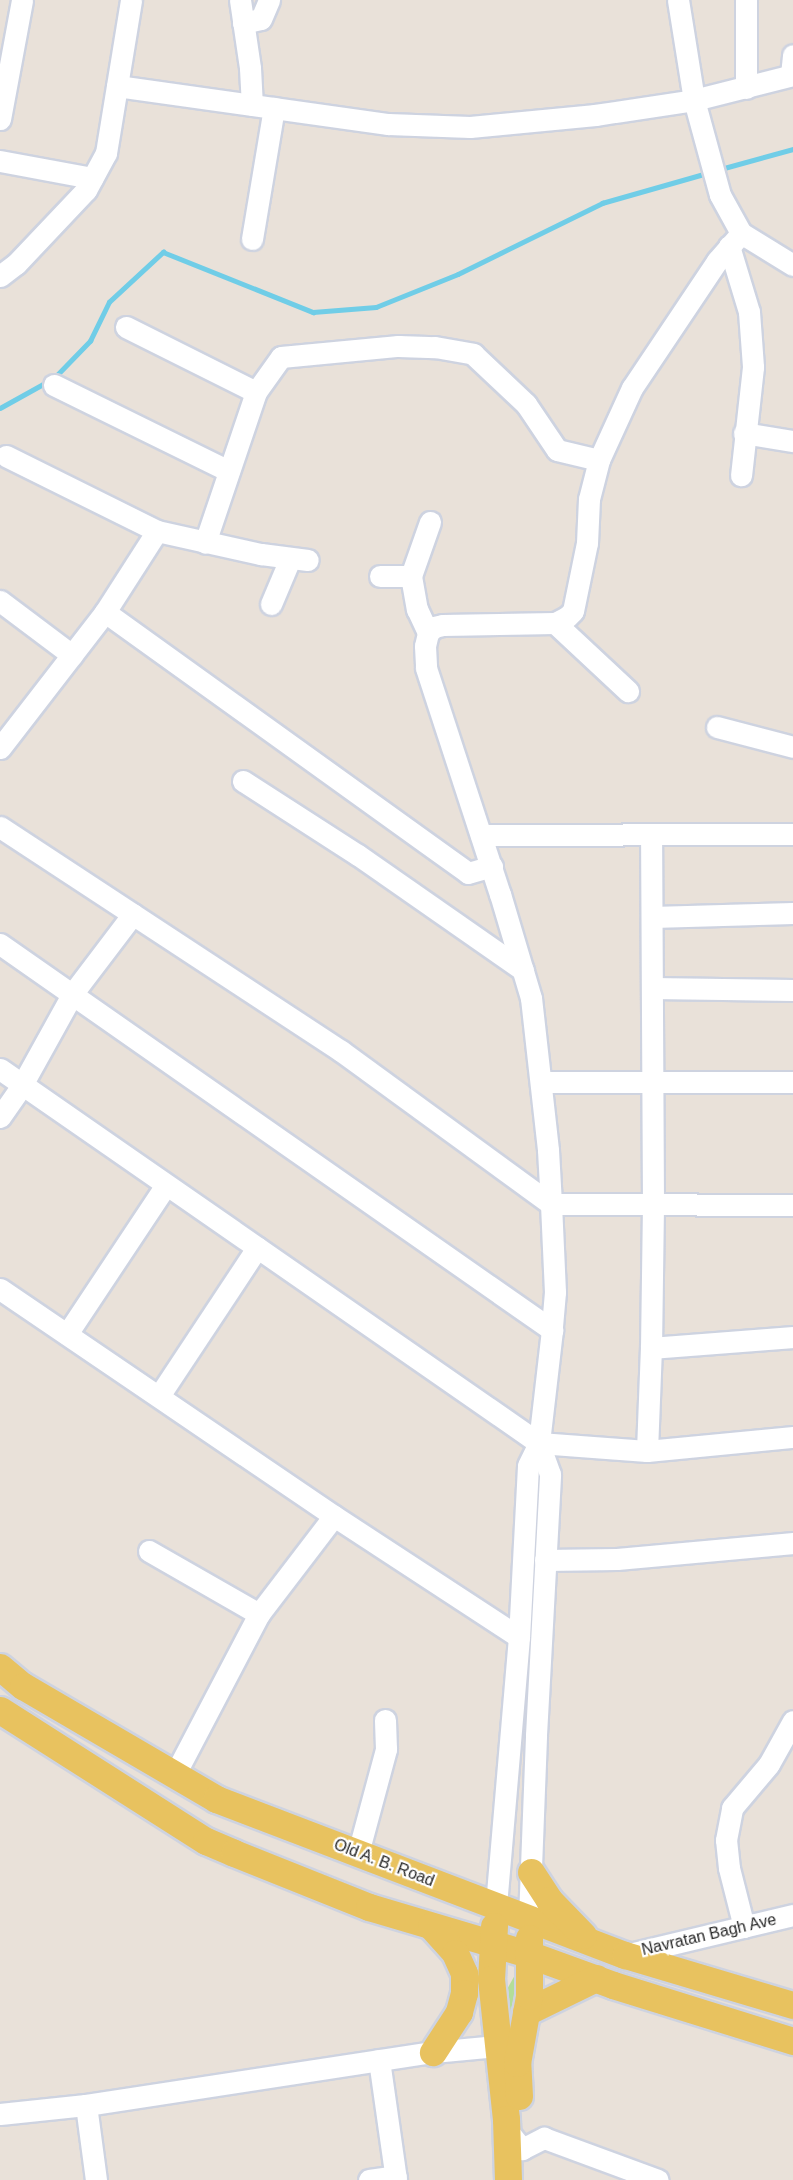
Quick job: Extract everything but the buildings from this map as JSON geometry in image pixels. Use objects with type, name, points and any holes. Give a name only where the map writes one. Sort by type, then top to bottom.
[{"type":"main road","name":"Old A. B. Road","points":[[0,1667],[23,1686],[216,1799],[625,1955],[793,2005]]},
{"type":"main road","points":[[0,1710],[206,1841],[369,1907],[528,1954],[793,2041]]},
{"type":"main road","points":[[531,1872],[549,1900],[589,1941]]},
{"type":"main road","points":[[496,1907],[491,1979],[507,2054],[514,2139],[524,2180]]},
{"type":"main road","points":[[507,2054],[525,2012],[528,1996],[529,1919]]},
{"type":"main road","points":[[430,1926],[455,1953],[464,1973],[464,1993],[459,2012],[433,2052]]},
{"type":"main road","points":[[525,2012],[596,1978]]},
{"type":"main road","points":[[508,2180],[514,2139]]},
{"type":"street","points":[[0,119],[22,0]]},
{"type":"street","points":[[0,276],[24,256],[86,190],[106,153],[131,0]]},
{"type":"street","points":[[240,0],[252,105]]},
{"type":"street","points":[[243,23],[261,19],[266,12],[269,0]]},
{"type":"street","points":[[678,0],[694,100],[735,240],[749,312],[753,367],[741,475]]},
{"type":"street","points":[[746,0],[746,88]]},
{"type":"street","points":[[117,86],[388,124],[470,127],[595,115],[694,100],[746,88],[792,68]]},
{"type":"street","points":[[252,239],[274,108]]},
{"type":"street","points":[[0,161],[92,178]]},
{"type":"street","points":[[735,240],[793,265]]},
{"type":"street","points":[[428,633],[434,627],[443,625],[555,623],[567,617],[573,610],[587,543],[589,499],[599,460],[632,388],[735,240]]},
{"type":"street","points":[[126,327],[256,392]]},
{"type":"street","points":[[205,543],[256,392],[281,357],[398,346],[435,347],[473,354],[526,404],[556,450],[599,460]]},
{"type":"street","points":[[54,386],[229,471]]},
{"type":"street","points":[[744,433],[793,441]]},
{"type":"street","points":[[6,456],[157,531],[205,543],[299,560],[271,603]]},
{"type":"street","points":[[430,522],[411,576],[417,609],[428,633],[426,668],[492,866],[531,998],[541,1082],[551,1204],[555,1292],[540,1443],[528,1466],[519,1637],[496,1907]]},
{"type":"street","points":[[0,748],[105,612],[157,531]]},
{"type":"street","points":[[380,576],[411,576]]},
{"type":"street","points":[[0,601],[72,655]]},
{"type":"street","points":[[105,612],[468,873],[492,866]]},
{"type":"street","points":[[555,623],[628,691]]},
{"type":"street","points":[[717,727],[793,747]]},
{"type":"street","points":[[243,781],[358,855],[523,970]]},
{"type":"street","points":[[0,827],[341,1051],[551,1204],[793,1205]]},
{"type":"street","points":[[647,1451],[653,1203],[651,834]]},
{"type":"street","points":[[481,835],[793,834]]},
{"type":"street","points":[[652,917],[793,913]]},
{"type":"street","points":[[0,1117],[22,1085],[73,993],[133,914]]},
{"type":"street","points":[[0,944],[552,1330]]},
{"type":"street","points":[[652,988],[793,990]]},
{"type":"street","points":[[0,1069],[540,1443],[647,1451],[793,1437]]},
{"type":"street","points":[[541,1082],[793,1082]]},
{"type":"street","points":[[67,1334],[166,1185]]},
{"type":"street","points":[[159,1396],[257,1248]]},
{"type":"street","points":[[0,1289],[334,1516],[519,1637]]},
{"type":"street","points":[[651,1348],[793,1337]]},
{"type":"street","points":[[529,1919],[550,1474],[540,1443]]},
{"type":"street","points":[[174,1776],[259,1614],[334,1516]]},
{"type":"street","points":[[545,1560],[617,1559],[793,1543]]},
{"type":"street","points":[[149,1551],[259,1614]]},
{"type":"street","points":[[358,1853],[386,1749],[384,1720]]},
{"type":"street","points":[[744,1927],[729,1868],[726,1840],[732,1808],[769,1764],[793,1721]]},
{"type":"street","name":"Navratan Bagh Ave","points":[[625,1955],[793,1915]]},
{"type":"street","points":[[0,2114],[86,2105],[433,2052],[507,2054]]},
{"type":"street","points":[[369,2180],[396,2178],[379,2060]]},
{"type":"street","points":[[86,2105],[96,2180]]},
{"type":"street","points":[[514,2139],[544,2138],[657,2180]]},
{"type":"green space","points":[[520,1966],[513,2030],[505,1993]]},
{"type":"waterway","points":[[717,170],[793,149]]},
{"type":"waterway","points":[[54,378],[90,341],[109,302],[163,252],[313,312],[376,307],[458,274],[602,203],[707,173]]},
{"type":"waterway","points":[[0,408],[47,382]]}]
